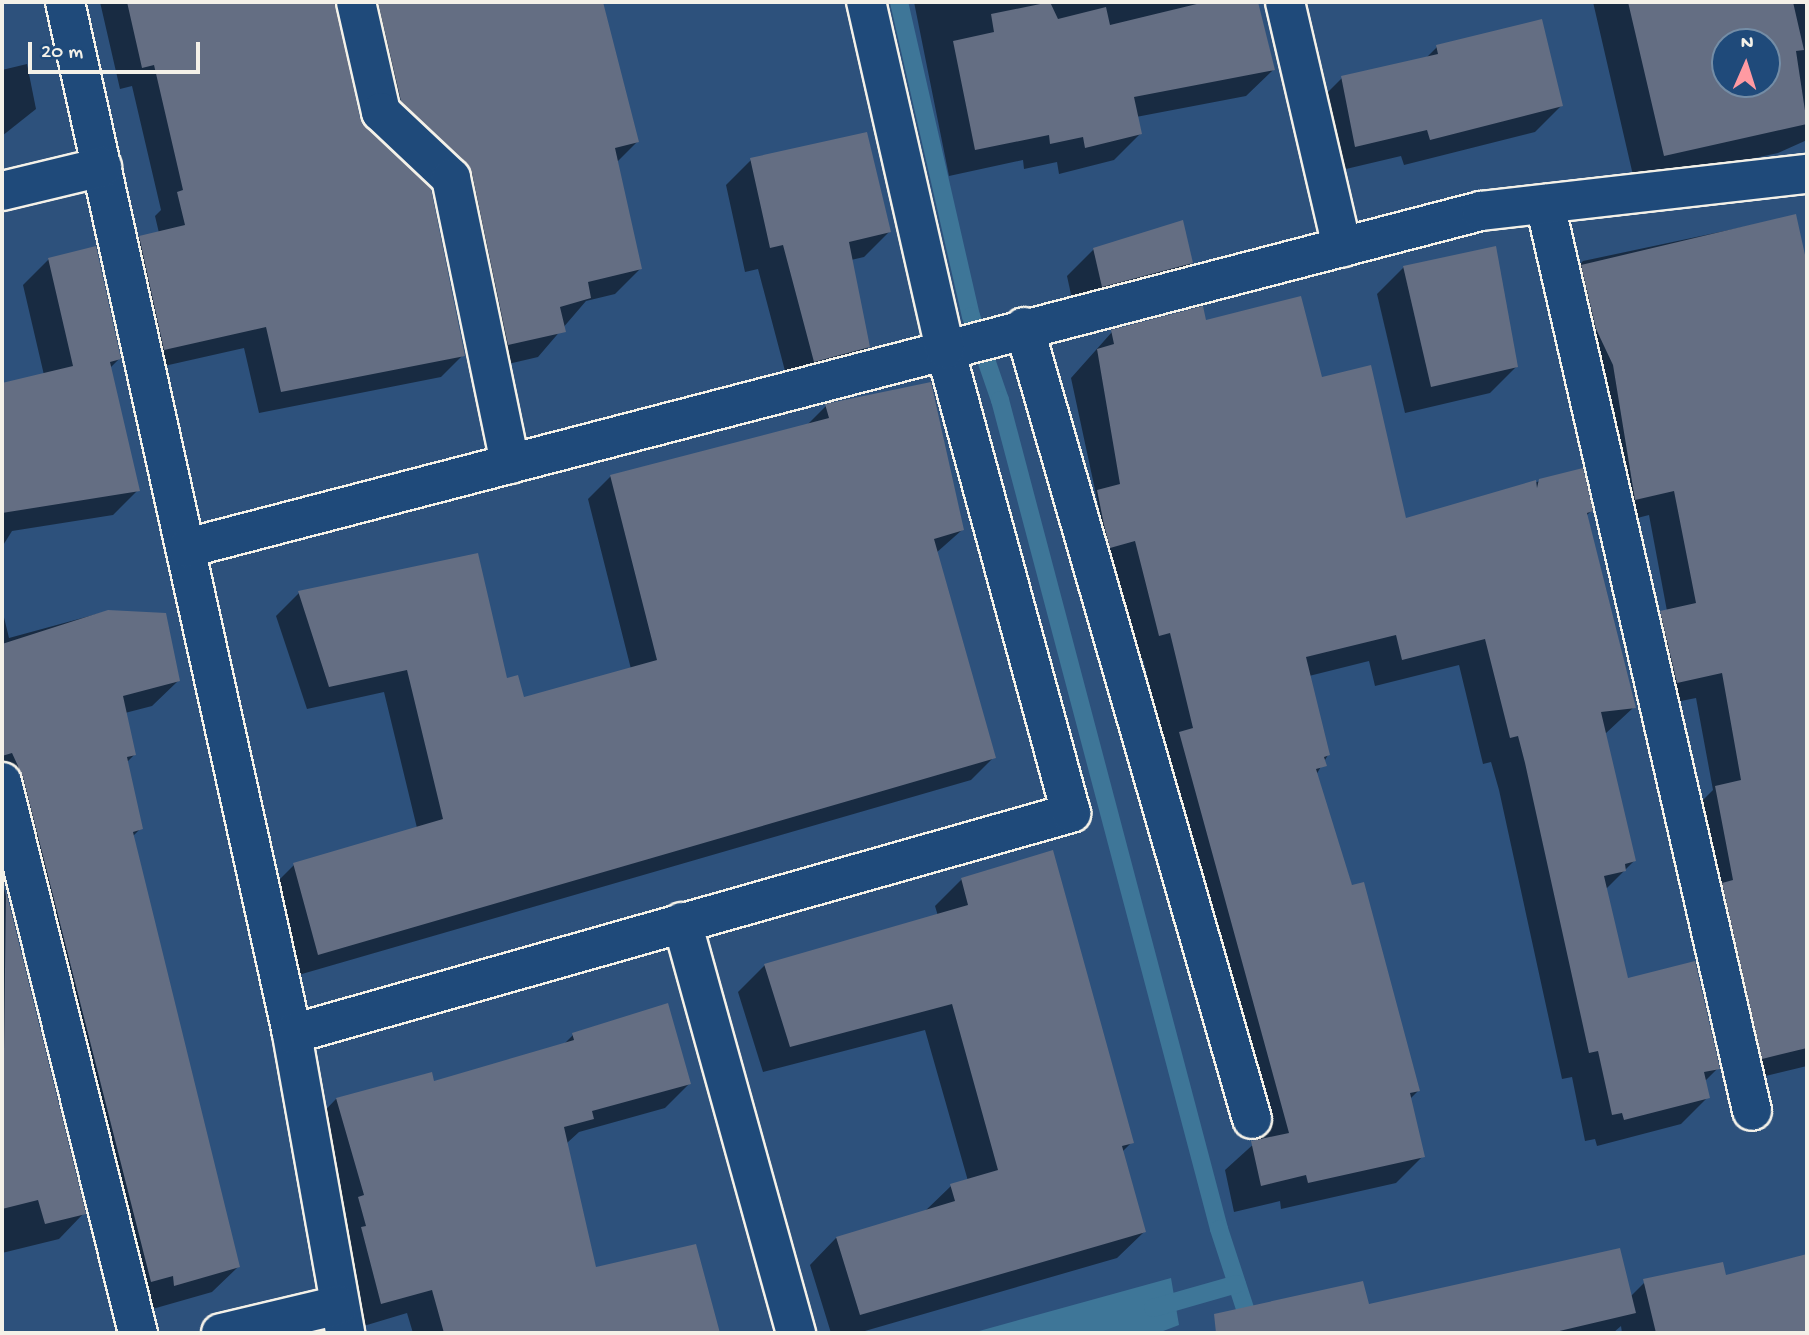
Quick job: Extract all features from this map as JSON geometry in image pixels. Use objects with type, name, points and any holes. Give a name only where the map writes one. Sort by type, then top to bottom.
[{"type":"street","points":[[65,2],[292,1034],[342,1319],[221,1333]]},
{"type":"street","points":[[356,2],[381,111],[451,178],[510,464]]},
{"type":"street","points":[[292,1034],[1071,813],[866,2]]},
{"type":"street","points":[[1285,2],[1342,247]]},
{"type":"street","points":[[2,191],[102,167]]},
{"type":"street","points":[[187,548],[1010,331],[1481,211],[1807,174]]},
{"type":"street","points":[[1545,204],[1752,1111]]},
{"type":"street","points":[[1010,331],[1252,1119]]},
{"type":"street","points":[[2,782],[138,1333]]},
{"type":"street","points":[[682,922],[796,1333]]},
{"type":"water","points":[[1171,1278],[1179,1325],[1158,1333],[972,1333]]},
{"type":"building","points":[[127,2],[335,2],[360,118],[431,189],[465,356],[281,392],[266,327],[164,350],[139,236],[185,225],[177,192],[183,190],[154,65],[142,68]]},
{"type":"building","points":[[378,2],[603,2],[639,142],[615,148],[642,269],[588,282],[591,298],[560,307],[566,332],[508,345],[472,173],[401,101]]},
{"type":"building","points":[[1050,2],[1058,19],[1106,7],[1110,25],[1205,2],[1258,2],[1275,70],[1134,97],[1142,134],[1085,148],[1083,137],[1050,144],[1049,135],[975,150],[953,41],[994,32],[991,14]]},
{"type":"building","points":[[1628,2],[1793,2],[1804,50],[1796,51],[1807,124],[1664,156]]},
{"type":"building","points":[[1542,19],[1563,106],[1430,140],[1427,130],[1355,147],[1341,76],[1438,54],[1436,45]]},
{"type":"building","points":[[867,132],[891,232],[849,242],[870,347],[814,362],[783,245],[770,248],[750,158]]},
{"type":"building","points":[[1796,214],[1807,264],[1807,1048],[1762,1059],[1722,883],[1733,880],[1715,786],[1741,780],[1722,673],[1677,683],[1660,611],[1696,603],[1674,491],[1635,500],[1613,365],[1596,329],[1581,265]]},
{"type":"building","points":[[1183,220],[1193,263],[1102,287],[1093,248]]},
{"type":"building","points":[[96,246],[121,359],[110,362],[140,491],[2,513],[2,383],[73,366],[48,258]]},
{"type":"building","points":[[1496,246],[1518,367],[1431,387],[1403,266]]},
{"type":"building","points":[[1301,296],[1322,377],[1371,365],[1406,518],[1536,480],[1537,488],[1539,479],[1583,468],[1593,511],[1587,513],[1636,708],[1601,712],[1636,861],[1625,864],[1626,871],[1604,876],[1628,978],[1695,961],[1720,1069],[1704,1072],[1710,1098],[1624,1120],[1622,1113],[1612,1115],[1598,1051],[1589,1053],[1518,736],[1510,738],[1485,639],[1402,660],[1396,635],[1306,657],[1330,755],[1324,757],[1327,766],[1316,769],[1352,885],[1364,882],[1420,1091],[1410,1093],[1425,1157],[1308,1183],[1306,1175],[1261,1186],[1251,1141],[1289,1133],[1179,732],[1193,728],[1170,633],[1159,636],[1135,541],[1110,548],[1104,525],[1097,490],[1120,484],[1097,349],[1114,344],[1111,330],[1203,306],[1206,320]]},
{"type":"building","points":[[931,382],[964,530],[934,539],[996,758],[318,955],[293,863],[443,819],[407,670],[329,687],[298,591],[478,553],[507,678],[518,675],[524,697],[657,660],[610,475],[829,418],[825,404]]},
{"type":"building","points":[[108,610],[166,613],[180,681],[123,696],[136,755],[127,757],[143,829],[133,832],[240,1267],[174,1286],[173,1276],[151,1282],[23,777],[12,753],[2,756],[2,644]]},
{"type":"building","points":[[1053,850],[1134,1143],[1122,1146],[1146,1232],[860,1315],[836,1237],[955,1201],[950,1184],[998,1170],[952,1004],[790,1047],[764,964],[968,905],[961,878]]},
{"type":"building","points":[[6,891],[86,1214],[45,1224],[38,1200],[2,1209]]},
{"type":"building","points":[[668,1003],[691,1084],[592,1111],[594,1119],[564,1127],[596,1267],[696,1244],[720,1333],[444,1333],[432,1290],[381,1304],[361,1227],[366,1226],[358,1197],[364,1195],[336,1098],[432,1072],[434,1081],[574,1040],[572,1033]]},
{"type":"building","points":[[1620,1248],[1636,1313],[1551,1333],[1216,1333],[1214,1314],[1363,1281],[1369,1304]]},
{"type":"building","points":[[1807,1254],[1807,1333],[1656,1333],[1643,1279],[1723,1262],[1726,1275]]},
{"type":"waterway","points":[[899,2],[971,316],[1000,400],[1219,1229],[1253,1333]]},
{"type":"waterway","points":[[1153,1308],[1237,1284]]}]
